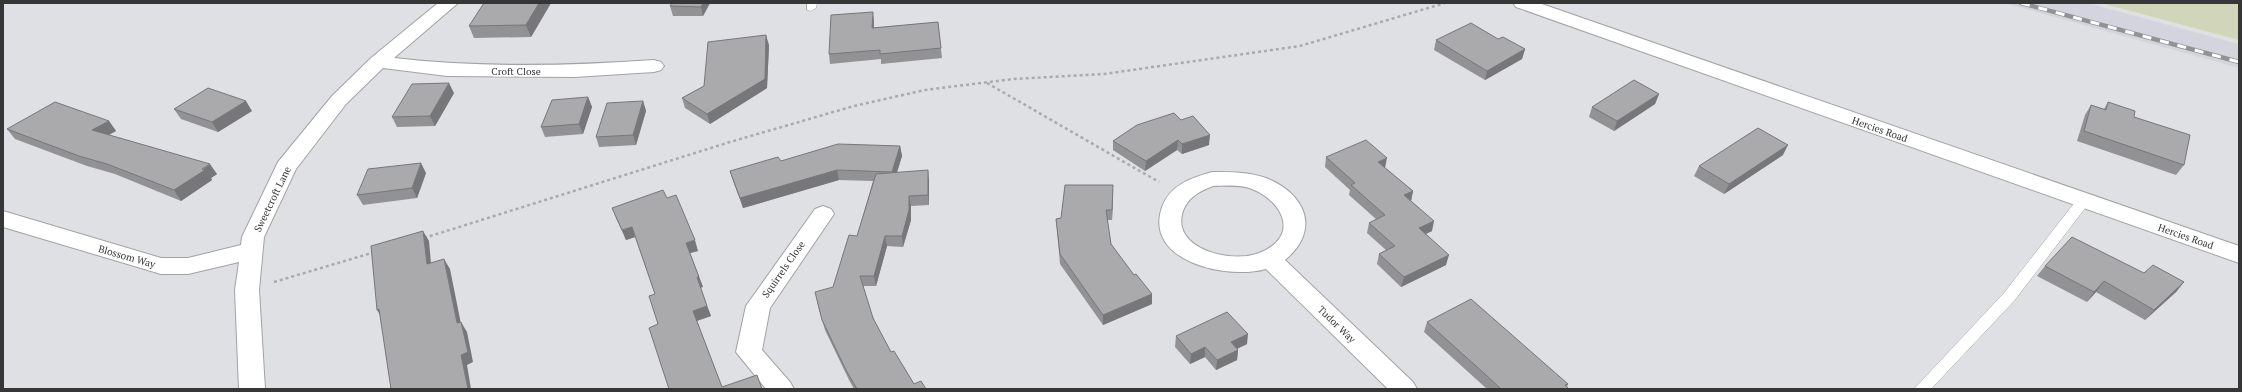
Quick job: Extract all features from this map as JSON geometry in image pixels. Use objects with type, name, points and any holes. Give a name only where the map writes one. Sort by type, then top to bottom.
[{"type":"street","name":"Sweetcroft Lane","points":[[252,389],[250,378],[247,290],[254,236],[286,167],[339,100],[378,62],[449,3]]},
{"type":"street","name":"Hercies Road","points":[[1522,3],[2239,255]]},
{"type":"street","name":"Croft Close","points":[[378,62],[447,70],[574,71],[654,66]]},
{"type":"street","points":[[1237,178],[1259,183],[1277,193],[1292,209],[1296,224],[1294,236],[1284,250],[1270,259],[1246,265],[1223,264],[1209,261],[1190,252],[1178,243],[1170,228],[1169,213],[1180,194],[1201,182],[1212,179],[1237,178]]},
{"type":"street","name":"Squirrels Close","points":[[781,389],[749,352],[758,306],[823,214]]},
{"type":"street","name":"Blossom Way","points":[[4,220],[161,266],[188,266],[252,250]]},
{"type":"street","name":"Tudor Way","points":[[1270,259],[1404,389]]},
{"type":"lane","points":[[1922,389],[2009,297],[2084,200]]},
{"type":"path","points":[[417,240],[730,142],[854,106],[925,90],[986,83],[1104,74],[1300,46],[1445,3]]},
{"type":"path","points":[[986,83],[1180,194]]},
{"type":"path","points":[[247,290],[380,251]]},
{"type":"shaded area","points":[[2004,3],[2087,3],[2239,44],[2239,68]]},
{"type":"green space","points":[[2101,3],[2239,3],[2239,40]]},
{"type":"building","points":[[484,3],[539,3],[526,25],[469,26]]},
{"type":"building","points":[[672,3],[703,3],[701,7],[670,6]]},
{"type":"building","points":[[873,12],[872,28],[938,22],[941,48],[880,54],[880,50],[829,54],[831,15]]},
{"type":"building","points":[[1471,23],[1498,39],[1503,37],[1525,49],[1487,71],[1436,40]]},
{"type":"building","points":[[766,35],[765,79],[707,114],[682,98],[704,86],[708,42]]},
{"type":"building","points":[[1634,80],[1659,94],[1617,121],[1592,107]]},
{"type":"building","points":[[449,83],[430,116],[392,117],[412,84]]},
{"type":"building","points":[[208,88],[246,101],[212,122],[174,109]]},
{"type":"building","points":[[588,97],[579,124],[541,127],[552,100]]},
{"type":"building","points":[[643,101],[633,135],[596,137],[607,103]]},
{"type":"building","points":[[55,102],[109,121],[92,130],[210,164],[202,169],[205,170],[174,190],[107,164],[79,156],[7,129]]},
{"type":"building","points":[[2108,102],[2135,111],[2134,117],[2190,135],[2184,165],[2084,131],[2091,105],[2106,110]]},
{"type":"building","points":[[1174,113],[1181,120],[1193,116],[1210,135],[1182,144],[1178,140],[1146,161],[1113,141],[1137,125]]},
{"type":"building","points":[[1758,128],[1788,145],[1729,184],[1699,166]]},
{"type":"building","points":[[1366,140],[1387,158],[1378,162],[1413,191],[1404,195],[1434,221],[1419,228],[1449,255],[1404,277],[1379,254],[1395,246],[1369,223],[1385,215],[1351,185],[1355,183],[1326,157]]},
{"type":"building","points":[[838,144],[900,146],[892,172],[837,170],[740,198],[730,171],[778,157],[781,161]]},
{"type":"building","points":[[421,163],[412,188],[357,195],[368,169]]},
{"type":"building","points":[[928,170],[928,195],[909,196],[909,210],[902,236],[885,236],[874,276],[860,276],[873,318],[891,352],[894,351],[914,384],[921,381],[926,389],[857,389],[846,370],[822,320],[815,292],[833,287],[849,235],[857,236],[876,174]]},
{"type":"building","points":[[1065,185],[1113,185],[1112,210],[1106,210],[1111,244],[1134,275],[1136,274],[1152,294],[1103,315],[1060,254],[1056,219],[1061,218]]},
{"type":"building","points":[[663,190],[667,198],[676,195],[695,240],[686,243],[699,277],[697,277],[707,306],[693,311],[722,387],[757,375],[762,389],[669,389],[649,328],[658,324],[649,296],[655,294],[632,227],[622,230],[612,208]]},
{"type":"building","points":[[423,231],[427,264],[444,259],[457,323],[461,322],[468,352],[461,355],[468,389],[391,389],[379,309],[377,310],[371,246]]},
{"type":"building","points":[[2072,237],[2144,273],[2153,265],[2184,282],[2154,310],[2104,281],[2094,292],[2045,266]]},
{"type":"building","points":[[1471,299],[1568,384],[1565,385],[1569,389],[1501,389],[1427,322]]},
{"type":"building","points":[[1227,312],[1248,334],[1231,342],[1238,350],[1217,360],[1205,347],[1191,354],[1176,336]]},
{"type":"railway","points":[[2021,3],[2239,62]]}]
